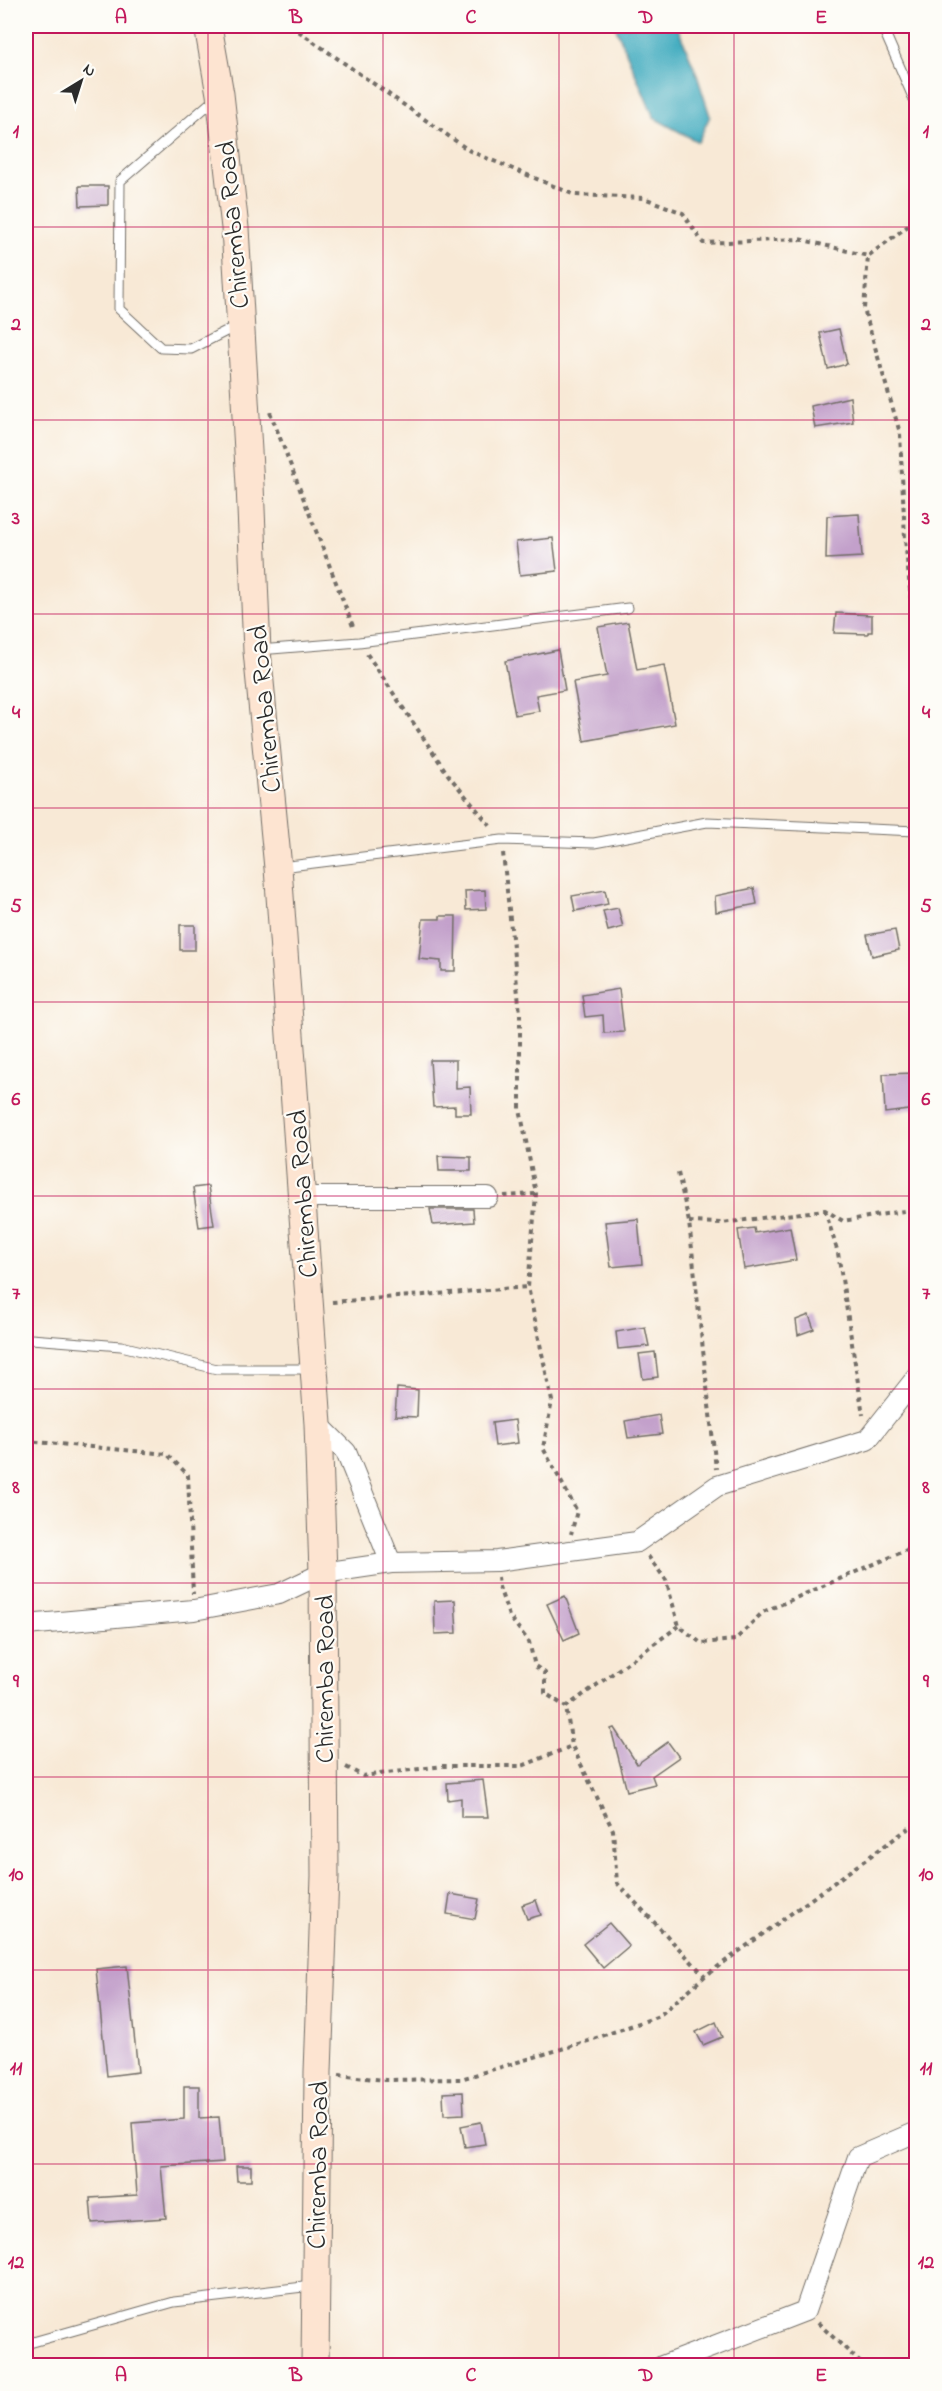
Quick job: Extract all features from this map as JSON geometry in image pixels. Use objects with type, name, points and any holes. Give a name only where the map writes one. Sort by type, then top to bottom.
[{"type":"main road","name":"Chiremba Road","points":[[208,26],[220,94],[235,228],[256,651],[278,868],[318,1424],[323,1573],[324,1953],[318,2072],[315,2366]]},
{"type":"street","points":[[300,1197],[488,1197]]},
{"type":"street","points":[[26,1625],[194,1610],[279,1594],[323,1573],[391,1563],[497,1561],[637,1542],[717,1486],[867,1440],[916,1378]]},
{"type":"street","points":[[318,1424],[346,1452],[391,1563]]},
{"type":"street","points":[[662,2366],[805,2311],[858,2157],[916,2132]]},
{"type":"lane","points":[[882,26],[916,104]]},
{"type":"lane","points":[[220,94],[120,181],[119,309],[161,348],[191,349],[240,324]]},
{"type":"lane","points":[[256,651],[359,642],[628,608]]},
{"type":"lane","points":[[278,868],[502,840],[594,843],[707,822],[916,831]]},
{"type":"lane","points":[[31,1339],[121,1346],[218,1369],[314,1369]]},
{"type":"lane","points":[[26,2344],[174,2302],[315,2285]]},
{"type":"path","points":[[291,26],[470,151],[575,195],[644,198],[682,213],[703,243],[799,239],[868,256]]},
{"type":"path","points":[[916,220],[868,256],[864,309],[900,432],[905,539],[916,650]]},
{"type":"path","points":[[244,387],[265,401],[359,642],[449,776],[502,840],[520,1013],[520,1109],[536,1194],[528,1287],[552,1401],[543,1448],[577,1511],[566,1552]]},
{"type":"path","points":[[678,1173],[689,1222],[717,1486]]},
{"type":"path","points":[[488,1197],[536,1194]]},
{"type":"path","points":[[689,1222],[722,1223],[825,1210],[843,1221],[916,1209]]},
{"type":"path","points":[[825,1210],[838,1253],[867,1440]]},
{"type":"path","points":[[310,1305],[528,1287]]},
{"type":"path","points":[[26,1441],[167,1454],[188,1475],[194,1610]]},
{"type":"path","points":[[637,1542],[666,1580],[679,1626],[701,1643],[735,1640],[763,1612],[916,1546]]},
{"type":"path","points":[[497,1561],[499,1587],[509,1616],[529,1642],[535,1666],[545,1673],[545,1693],[566,1707],[572,1746],[614,1830],[617,1883],[705,1976]]},
{"type":"path","points":[[566,1707],[679,1626]]},
{"type":"path","points":[[324,1756],[363,1776],[443,1766],[522,1766],[572,1746]]},
{"type":"path","points":[[318,2072],[385,2080],[461,2079],[588,2041],[659,2016],[705,1976],[916,1823]]},
{"type":"path","points":[[805,2311],[864,2366]]},
{"type":"water","points":[[615,26],[677,26],[696,72],[710,116],[698,142],[654,118]]},
{"type":"building","points":[[79,186],[108,186],[108,205],[80,206]]},
{"type":"building","points":[[839,329],[847,364],[828,369],[820,333]]},
{"type":"building","points":[[850,397],[853,422],[815,428],[811,406]]},
{"type":"building","points":[[859,514],[862,557],[826,559],[827,516]]},
{"type":"building","points":[[553,538],[557,571],[520,575],[516,542]]},
{"type":"building","points":[[836,613],[872,615],[872,632],[868,634],[834,633]]},
{"type":"building","points":[[628,622],[637,670],[664,665],[675,724],[584,741],[573,682],[607,676],[598,627]]},
{"type":"building","points":[[558,650],[565,690],[536,695],[539,711],[515,715],[505,661]]},
{"type":"building","points":[[754,888],[757,904],[716,912],[715,896]]},
{"type":"building","points":[[485,890],[486,909],[466,910],[465,891]]},
{"type":"building","points":[[605,890],[608,904],[575,911],[572,896]]},
{"type":"building","points":[[618,908],[623,927],[608,931],[603,911]]},
{"type":"building","points":[[440,916],[456,916],[455,971],[441,971],[441,961],[419,959],[423,919],[440,919]]},
{"type":"building","points":[[180,925],[195,925],[195,950],[180,950]]},
{"type":"building","points":[[895,930],[899,950],[872,956],[867,935]]},
{"type":"building","points":[[619,989],[624,1032],[604,1033],[603,1015],[585,1017],[582,995]]},
{"type":"building","points":[[430,1060],[456,1060],[456,1088],[470,1087],[471,1114],[455,1114],[455,1106],[433,1107]]},
{"type":"building","points":[[916,1073],[916,1109],[885,1113],[883,1074]]},
{"type":"building","points":[[438,1156],[471,1157],[471,1171],[439,1171]]},
{"type":"building","points":[[208,1186],[214,1225],[199,1227],[193,1188]]},
{"type":"building","points":[[430,1209],[473,1209],[474,1222],[433,1225]]},
{"type":"building","points":[[638,1219],[642,1264],[611,1267],[605,1222]]},
{"type":"building","points":[[790,1227],[796,1260],[744,1269],[738,1230],[754,1228],[755,1233]]},
{"type":"building","points":[[809,1315],[814,1329],[798,1335],[796,1320]]},
{"type":"building","points":[[645,1327],[649,1346],[618,1349],[616,1332]]},
{"type":"building","points":[[655,1352],[658,1377],[643,1379],[639,1354]]},
{"type":"building","points":[[397,1388],[418,1390],[417,1417],[395,1416]]},
{"type":"building","points":[[659,1415],[662,1434],[628,1438],[625,1421]]},
{"type":"building","points":[[515,1420],[518,1443],[495,1446],[492,1423]]},
{"type":"building","points":[[565,1596],[579,1633],[564,1640],[547,1604]]},
{"type":"building","points":[[455,1600],[457,1633],[435,1634],[434,1601]]},
{"type":"building","points":[[614,1728],[637,1764],[668,1742],[679,1757],[652,1776],[655,1784],[627,1791],[611,1729]]},
{"type":"building","points":[[483,1780],[488,1817],[461,1817],[461,1798],[448,1800],[447,1783]]},
{"type":"building","points":[[450,1894],[479,1899],[475,1919],[447,1914]]},
{"type":"building","points":[[536,1900],[541,1915],[527,1919],[522,1905]]},
{"type":"building","points":[[609,1923],[629,1946],[603,1968],[583,1944]]},
{"type":"building","points":[[127,1966],[138,2072],[107,2076],[96,1969]]},
{"type":"building","points":[[716,2022],[722,2037],[703,2045],[696,2032]]},
{"type":"building","points":[[184,2086],[199,2086],[199,2118],[219,2117],[223,2162],[161,2166],[166,2218],[92,2223],[90,2198],[137,2195],[132,2123],[184,2119]]},
{"type":"building","points":[[463,2092],[464,2114],[444,2115],[443,2093]]},
{"type":"building","points":[[481,2122],[485,2144],[465,2147],[461,2126]]},
{"type":"building","points":[[236,2166],[251,2166],[251,2181],[237,2181]]}]
